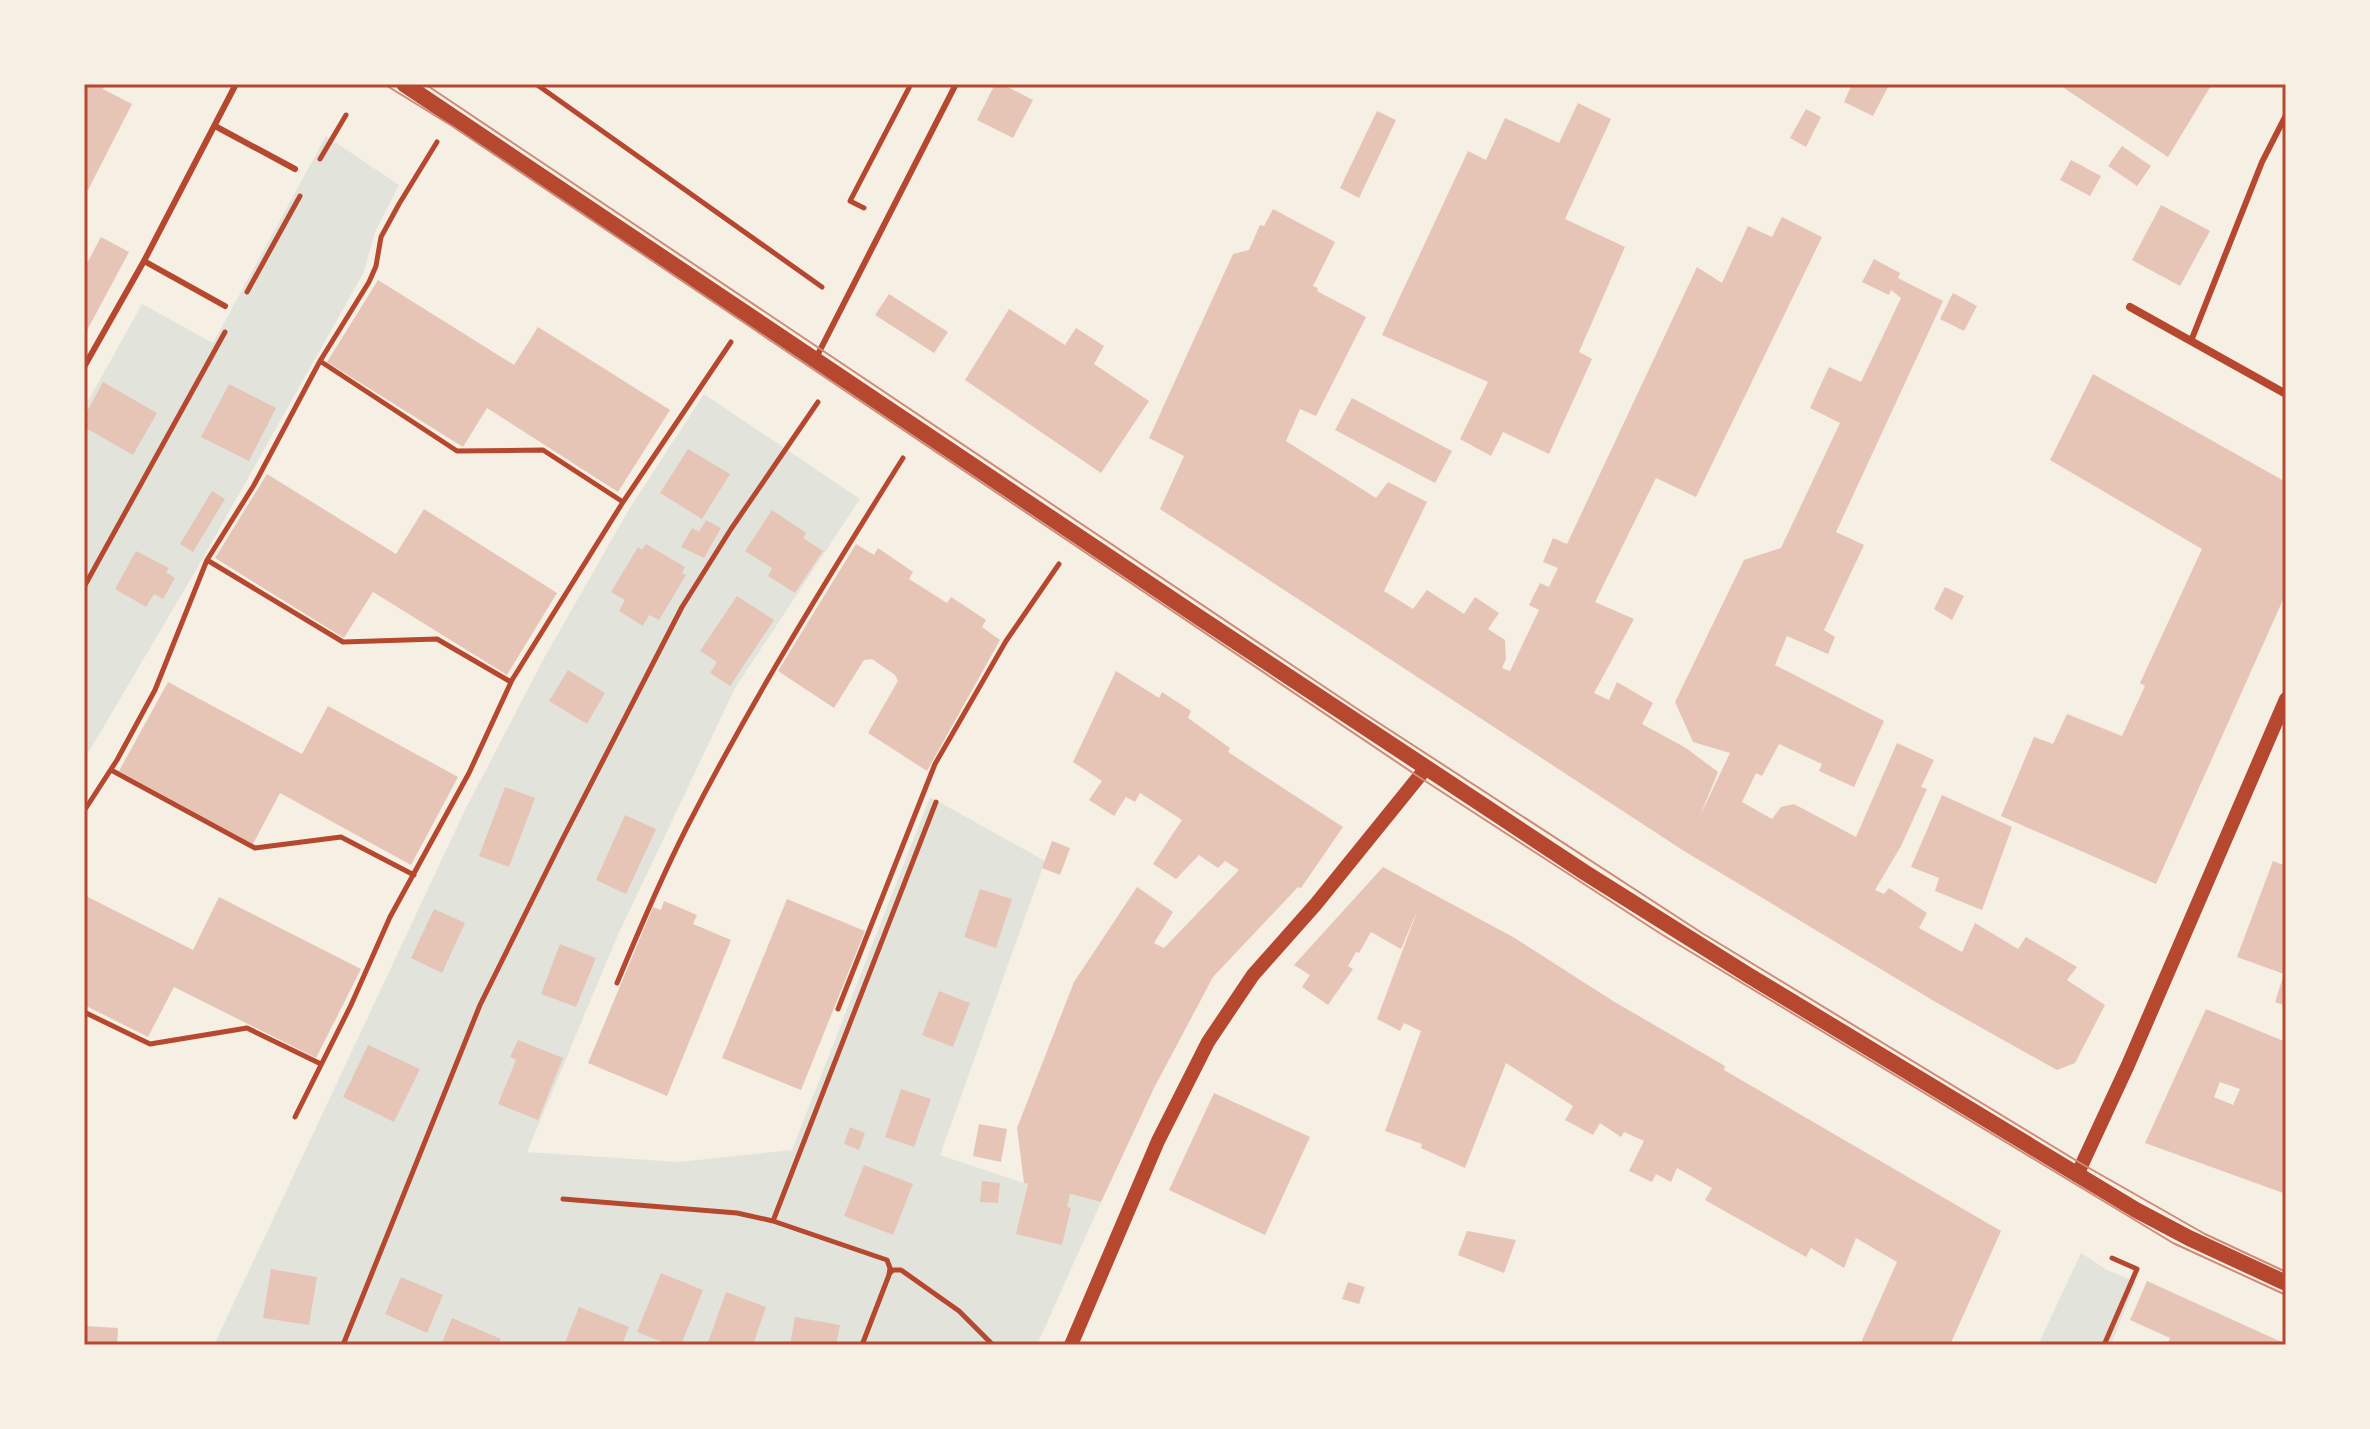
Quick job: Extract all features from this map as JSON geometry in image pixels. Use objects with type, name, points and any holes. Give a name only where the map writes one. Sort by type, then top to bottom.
[{"type":"main road","points":[[404,84],[1426,768],[1666,925],[2077,1175],[2189,1238],[2286,1283]]},
{"type":"street","points":[[2130,307],[2286,394]]},
{"type":"street","points":[[2077,1175],[2128,1065],[2286,699]]},
{"type":"street","points":[[1071,1345],[1158,1141],[1208,1042],[1253,975],[1316,904],[1426,768]]},
{"type":"lane","points":[[84,367],[144,261],[236,84]]},
{"type":"lane","points":[[815,360],[956,84]]},
{"type":"lane","points":[[2191,341],[2262,162],[2286,115]]},
{"type":"lane","points":[[215,126],[295,169]]},
{"type":"lane","points":[[144,261],[225,306]]},
{"type":"path","points":[[536,84],[845,302]]},
{"type":"path","points":[[850,201],[911,84]]},
{"type":"path","points":[[316,167],[346,115]]},
{"type":"path","points":[[84,811],[111,770],[160,678],[207,560],[254,485],[320,361],[369,282],[376,266],[381,237],[453,115]]},
{"type":"path","points":[[243,299],[301,194]]},
{"type":"path","points":[[295,1117],[351,1005],[390,917],[469,773],[511,682],[623,502],[749,315]]},
{"type":"path","points":[[84,587],[228,326]]},
{"type":"path","points":[[320,361],[457,451],[543,450],[623,502]]},
{"type":"path","points":[[343,1345],[480,1005],[561,842],[682,607],[837,374]]},
{"type":"path","points":[[617,983],[651,900],[716,772],[811,607],[920,430]]},
{"type":"path","points":[[838,1009],[935,764],[1006,641],[1078,536]]},
{"type":"path","points":[[207,560],[343,642],[437,639],[511,682]]},
{"type":"path","points":[[111,770],[255,848],[341,837],[414,875]]},
{"type":"path","points":[[773,1221],[936,802]]},
{"type":"path","points":[[84,1012],[150,1044],[247,1028],[321,1064]]},
{"type":"path","points":[[563,1199],[737,1213],[773,1221],[887,1260],[889,1275],[862,1345]]},
{"type":"path","points":[[2104,1345],[2137,1269],[2112,1258]]},
{"type":"path","points":[[889,1275],[893,1270],[901,1270],[959,1311],[993,1345]]},
{"type":"shaded area","points":[[326,136],[399,185],[375,232],[364,272],[199,565],[84,760],[84,408],[142,304],[213,343]]},
{"type":"shaded area","points":[[704,394],[860,499],[735,688],[617,937],[527,1152],[679,1162],[792,1150],[930,797],[1045,861],[940,1155],[1024,1183],[1101,1202],[1037,1345],[214,1345],[465,810],[543,660],[628,511]]},
{"type":"shaded area","points":[[2081,1253],[2107,1270],[2136,1282],[2111,1345],[2038,1345]]},
{"type":"building","points":[[84,84],[105,84],[103,89],[132,104],[88,190],[84,188]]},
{"type":"building","points":[[995,84],[1002,84],[1033,100],[1013,138],[977,120]]},
{"type":"building","points":[[1852,84],[1881,84],[1888,87],[1873,116],[1844,102]]},
{"type":"building","points":[[2058,84],[2212,84],[2168,157]]},
{"type":"building","points":[[1578,103],[1611,119],[1565,219],[1625,247],[1579,352],[1592,359],[1549,454],[1503,432],[1491,456],[1460,439],[1488,382],[1382,335],[1468,151],[1486,160],[1505,118],[1559,143]]},
{"type":"building","points":[[1806,109],[1821,117],[1806,147],[1790,138]]},
{"type":"building","points":[[1377,111],[1396,120],[1359,198],[1340,188]]},
{"type":"building","points":[[2122,146],[2151,166],[2137,186],[2108,166]]},
{"type":"building","points":[[2071,160],[2101,176],[2090,196],[2060,180]]},
{"type":"building","points":[[2161,205],[2210,231],[2180,286],[2132,260]]},
{"type":"building","points":[[1273,209],[1335,242],[1313,286],[1366,317],[1316,416],[1300,409],[1286,441],[1376,498],[1388,482],[1427,502],[1384,591],[1413,609],[1427,590],[1464,614],[1475,597],[1499,613],[1488,629],[1505,640],[1506,659],[1502,668],[1510,671],[1539,610],[1529,605],[1540,583],[1549,587],[1558,568],[1543,562],[1553,538],[1567,544],[1697,267],[1722,283],[1748,226],[1772,237],[1782,217],[1822,237],[1696,497],[1656,478],[1595,602],[1634,619],[1594,693],[1609,700],[1617,682],[1653,703],[1642,724],[1686,748],[1718,772],[1699,818],[1730,753],[1693,742],[1675,702],[1744,560],[1781,548],[1840,423],[1810,408],[1829,367],[1861,382],[1901,298],[1891,290],[1889,295],[1862,282],[1874,259],[1900,273],[1898,278],[1943,301],[1836,532],[1864,545],[1824,630],[1835,637],[1828,654],[1787,636],[1775,665],[1884,721],[1854,787],[1819,771],[1822,764],[1779,744],[1762,776],[1756,773],[1742,802],[1772,819],[1781,807],[1794,804],[1856,837],[1897,743],[1934,760],[1921,787],[1927,789],[1901,846],[1875,890],[1884,894],[1889,888],[1927,913],[1919,928],[1962,952],[1975,923],[2018,949],[2026,937],[2077,967],[2067,980],[2105,1005],[2075,1063],[2057,1070],[1939,1004],[1684,851],[1160,509],[1184,456],[1149,438],[1233,254],[1249,250],[1260,225],[1264,226]]},
{"type":"building","points":[[101,237],[129,252],[84,336],[84,269]]},
{"type":"building","points":[[378,280],[514,365],[538,327],[670,410],[618,492],[487,408],[463,447],[327,362]]},
{"type":"building","points":[[1953,293],[1977,306],[1964,331],[1940,319]]},
{"type":"building","points":[[889,294],[948,332],[934,353],[875,315]]},
{"type":"building","points":[[1009,309],[1065,345],[1076,328],[1104,346],[1094,364],[1149,401],[1101,473],[965,380]]},
{"type":"building","points":[[2093,374],[2286,482],[2286,593],[2156,884],[2001,816],[2034,737],[2053,744],[2067,714],[2122,736],[2145,686],[2140,683],[2202,549],[2050,460]]},
{"type":"building","points":[[103,382],[157,413],[133,455],[84,427],[84,417]]},
{"type":"building","points":[[229,384],[276,408],[249,461],[201,437]]},
{"type":"building","points":[[1352,398],[1452,451],[1435,483],[1335,430]]},
{"type":"building","points":[[688,449],[730,474],[702,519],[660,493]]},
{"type":"building","points":[[267,474],[396,554],[424,509],[557,593],[507,675],[373,592],[344,638],[215,558]]},
{"type":"building","points":[[212,491],[225,499],[193,552],[180,544]]},
{"type":"building","points":[[772,510],[806,533],[803,538],[823,551],[795,593],[768,576],[772,568],[745,551]]},
{"type":"building","points":[[706,520],[721,528],[704,558],[681,547],[692,528],[699,532]]},
{"type":"building","points":[[646,544],[685,567],[682,573],[686,575],[659,620],[649,615],[643,626],[619,611],[625,600],[611,592],[638,547],[642,550]]},
{"type":"building","points":[[856,544],[874,555],[878,548],[913,572],[909,579],[947,603],[951,597],[986,620],[982,627],[1000,640],[927,771],[868,733],[898,681],[895,675],[872,659],[864,660],[834,708],[778,671]]},
{"type":"building","points":[[136,551],[169,568],[166,572],[175,578],[163,599],[154,594],[146,607],[115,589]]},
{"type":"building","points":[[1945,587],[1964,596],[1952,620],[1934,609]]},
{"type":"building","points":[[737,596],[774,620],[730,686],[710,673],[717,662],[700,651]]},
{"type":"building","points":[[568,670],[605,693],[587,724],[549,701]]},
{"type":"building","points":[[1116,671],[1159,698],[1162,692],[1191,711],[1188,718],[1230,748],[1228,752],[1343,827],[1301,888],[1298,887],[1213,977],[1154,1088],[1101,1202],[1070,1194],[1067,1207],[1071,1208],[1062,1245],[1016,1234],[1028,1184],[1024,1183],[1017,1128],[1074,982],[1137,887],[1173,912],[1154,943],[1164,948],[1239,870],[1225,861],[1218,868],[1199,855],[1176,879],[1153,864],[1182,820],[1140,793],[1135,802],[1126,797],[1114,816],[1089,800],[1102,781],[1073,762]]},
{"type":"building","points":[[168,682],[302,754],[328,706],[458,777],[411,865],[280,793],[253,844],[119,771]]},
{"type":"building","points":[[505,787],[535,798],[509,867],[479,856]]},
{"type":"building","points":[[1942,795],[2012,827],[1982,910],[1935,891],[1939,878],[1911,867]]},
{"type":"building","points":[[625,815],[656,829],[626,894],[596,880]]},
{"type":"building","points":[[1052,841],[1070,848],[1060,875],[1042,868]]},
{"type":"building","points":[[2273,861],[2286,866],[2286,1006],[2275,1002],[2284,974],[2237,957]]},
{"type":"building","points":[[1383,867],[1513,937],[1613,1001],[1725,1066],[1724,1070],[2001,1231],[1950,1345],[1860,1345],[1897,1262],[1856,1238],[1844,1268],[1811,1248],[1806,1257],[1705,1200],[1712,1188],[1677,1168],[1671,1182],[1656,1174],[1652,1182],[1629,1171],[1644,1141],[1624,1132],[1621,1137],[1600,1123],[1593,1135],[1565,1120],[1573,1106],[1506,1063],[1465,1168],[1421,1148],[1422,1144],[1385,1131],[1421,1031],[1404,1023],[1400,1031],[1377,1019],[1418,909],[1401,949],[1371,932],[1348,966],[1353,969],[1328,1005],[1302,987],[1310,975],[1294,965]]},
{"type":"building","points":[[980,889],[1012,899],[996,948],[964,937]]},
{"type":"building","points":[[84,895],[193,950],[219,897],[361,969],[316,1058],[174,987],[148,1037],[84,1005]]},
{"type":"building","points":[[787,899],[865,931],[801,1090],[722,1058]]},
{"type":"building","points":[[664,901],[697,915],[693,924],[731,940],[667,1096],[588,1063],[653,907],[661,910]]},
{"type":"building","points":[[434,909],[465,923],[442,973],[411,958]]},
{"type":"building","points":[[560,944],[596,958],[576,1007],[541,994]]},
{"type":"building","points":[[939,991],[970,1003],[953,1047],[922,1035]]},
{"type":"building","points":[[2206,1009],[2286,1042],[2286,1115],[2282,1123],[2286,1125],[2286,1194],[2145,1143]],"holes":[[[2220,1082],[2240,1089],[2233,1105],[2214,1097]]]},
{"type":"building","points":[[518,1040],[563,1058],[538,1120],[498,1104],[516,1060],[510,1057]]},
{"type":"building","points":[[368,1045],[420,1069],[394,1122],[343,1097]]},
{"type":"building","points":[[901,1089],[931,1099],[914,1147],[885,1137]]},
{"type":"building","points":[[1214,1093],[1310,1137],[1265,1235],[1169,1190]]},
{"type":"building","points":[[979,1124],[1007,1129],[1001,1162],[973,1156]]},
{"type":"building","points":[[850,1127],[865,1133],[859,1150],[844,1144]]},
{"type":"building","points":[[864,1165],[913,1184],[893,1235],[844,1216]]},
{"type":"building","points":[[982,1181],[1000,1183],[998,1203],[980,1202]]},
{"type":"building","points":[[1467,1231],[1516,1240],[1504,1273],[1458,1255]]},
{"type":"building","points":[[271,1269],[317,1277],[309,1325],[263,1318]]},
{"type":"building","points":[[661,1273],[703,1290],[681,1345],[670,1345],[637,1332]]},
{"type":"building","points":[[401,1277],[443,1295],[427,1333],[385,1314]]},
{"type":"building","points":[[2147,1281],[2286,1345],[2167,1345],[2170,1338],[2130,1320]]},
{"type":"building","points":[[1348,1282],[1365,1287],[1359,1304],[1342,1299]]},
{"type":"building","points":[[726,1292],[766,1307],[753,1345],[707,1345]]},
{"type":"building","points":[[579,1307],[629,1327],[622,1345],[564,1345]]},
{"type":"building","points":[[795,1317],[840,1325],[836,1345],[790,1345]]},
{"type":"building","points":[[452,1318],[501,1339],[498,1345],[441,1345]]},
{"type":"building","points":[[84,1326],[118,1328],[117,1345],[84,1345]]},
{"type":"tram line","points":[[384,84],[452,126],[1419,777],[1661,934],[2173,1243],[2286,1295]]},
{"type":"tram line","points":[[425,84],[1359,710],[1702,933],[2082,1164],[2205,1234],[2286,1272]]}]
